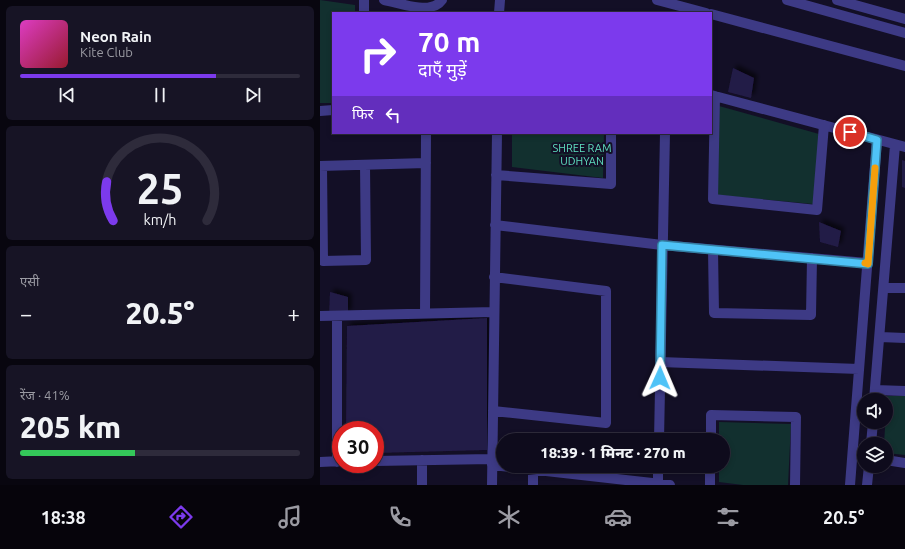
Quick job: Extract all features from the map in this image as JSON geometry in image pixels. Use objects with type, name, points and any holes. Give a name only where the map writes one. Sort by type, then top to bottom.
[{"type":"street","points":[[364,0],[364,12]]},
{"type":"street","points":[[384,0],[427,11],[439,5],[442,0]]},
{"type":"street","points":[[499,12],[500,0]]},
{"type":"street","points":[[657,0],[702,12]]},
{"type":"street","points":[[787,0],[905,33]]},
{"type":"street","points":[[837,0],[905,19]]},
{"type":"street","points":[[712,14],[905,66]]},
{"type":"street","points":[[824,125],[817,210],[713,199],[713,95],[824,125],[900,146],[884,288],[875,393]]},
{"type":"street","points":[[320,111],[332,110]]},
{"type":"street","points":[[426,134],[426,314]]},
{"type":"street","points":[[492,485],[497,134]]},
{"type":"street","points":[[496,175],[611,184],[611,134]]},
{"type":"street","points":[[659,433],[665,134]]},
{"type":"street","points":[[850,485],[877,140]]},
{"type":"street","points":[[365,165],[366,260],[323,260],[321,166],[426,163]]},
{"type":"street","points":[[495,225],[662,245],[868,264]]},
{"type":"street","points":[[712,250],[714,313],[811,315],[812,258]]},
{"type":"street","points":[[493,411],[606,423],[606,291],[494,277]]},
{"type":"street","points":[[884,288],[905,288]]},
{"type":"street","points":[[320,316],[494,312]]},
{"type":"street","points":[[337,316],[338,421]]},
{"type":"street","points":[[880,337],[905,338]]},
{"type":"street","points":[[660,362],[859,369]]},
{"type":"street","points":[[890,393],[905,391]]},
{"type":"street","points":[[711,433],[711,414],[796,417],[795,485]]},
{"type":"street","points":[[422,460],[422,485]]},
{"type":"street","points":[[384,461],[422,460],[496,463]]},
{"type":"street","points":[[893,461],[905,462]]},
{"type":"street","points":[[320,462],[332,462]]},
{"type":"street","points":[[533,473],[533,485]]},
{"type":"street","points":[[560,473],[670,485]]},
{"type":"street","points":[[658,473],[658,484]]},
{"type":"street","points":[[710,473],[710,485]]},
{"type":"street","points":[[867,485],[868,473]]},
{"type":"green space","points":[[320,0],[355,5],[355,12],[332,12],[332,103],[320,103]]},
{"type":"green space","points":[[719,106],[819,134],[813,204],[717,195]]},
{"type":"green space","name":"SHREE RAM UDHYAN","points":[[512,134],[604,134],[603,178],[512,167]]},
{"type":"green space","points":[[893,396],[905,396],[905,455],[893,454],[893,437],[884,437],[885,429],[893,429]]},
{"type":"green space","points":[[719,422],[791,424],[788,485],[743,485],[719,482],[719,473],[730,473],[730,433],[719,433]]},
{"type":"building","points":[[733,68],[754,78],[751,98],[728,92]]},
{"type":"building","points":[[902,160],[905,161],[905,188],[902,187]]},
{"type":"building","points":[[819,222],[841,231],[838,247],[820,242]]},
{"type":"building","points":[[330,292],[348,297],[348,313],[329,316]]},
{"type":"building","points":[[487,318],[487,450],[384,453],[384,421],[346,421],[347,326]]},
{"type":"slow traffic","points":[[865,263],[868,264],[875,168]]},
{"type":"route","points":[[660,378],[662,245],[868,264],[877,140],[850,132]]}]
